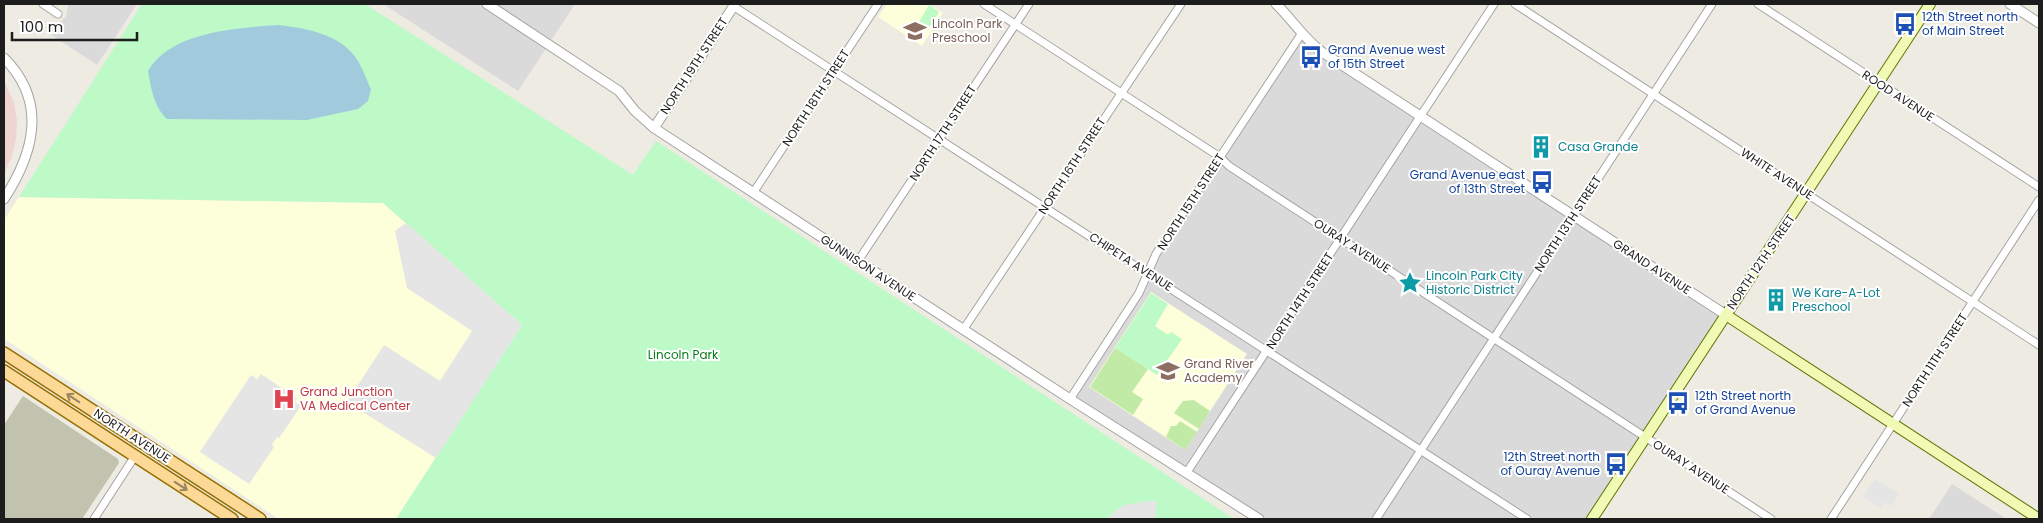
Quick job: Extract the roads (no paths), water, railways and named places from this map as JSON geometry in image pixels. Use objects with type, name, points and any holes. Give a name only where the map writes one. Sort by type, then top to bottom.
[{"type":"main road","name":"NORTH 12TH STREET","points":[[1592,519],[1930,4]]},
{"type":"main road","name":"GRAND AVENUE","points":[[1726,315],[2039,519]]},
{"type":"main road","name":"NORTH AVENUE","points":[[4,353],[260,519]]},
{"type":"main road","name":"NORTH AVENUE","points":[[4,371],[232,519]]},
{"type":"main road","points":[[81,421],[98,425],[126,443],[143,443]]},
{"type":"main road","points":[[135,456],[148,455],[174,472],[185,470]]},
{"type":"main road","points":[[221,512],[229,499]]},
{"type":"street","points":[[43,4],[58,14]]},
{"type":"street","name":"GUNNISON AVENUE","points":[[487,4],[619,91],[639,115],[654,128],[963,330],[1260,519]]},
{"type":"street","name":"NORTH 18TH STREET","points":[[753,193],[878,4]]},
{"type":"street","name":"OURAY AVENUE","points":[[984,4],[1220,157],[1229,166],[1340,239],[1771,519]]},
{"type":"street","name":"NORTH 17TH STREET","points":[[858,261],[1028,4]]},
{"type":"street","name":"NORTH 16TH STREET","points":[[963,330],[1110,107],[1122,94],[1181,4]]},
{"type":"street","name":"GRAND AVENUE","points":[[1276,4],[1309,43],[1322,52],[1726,315]]},
{"type":"street","name":"NORTH 14TH STREET","points":[[1188,472],[1494,4]]},
{"type":"street","name":"WHITE AVENUE","points":[[1515,4],[2039,345]]},
{"type":"street","name":"NORTH 13TH STREET","points":[[1376,519],[1712,4]]},
{"type":"street","name":"ROOD AVENUE","points":[[1758,4],[2039,187]]},
{"type":"street","points":[[2010,4],[2039,22]]},
{"type":"street","name":"NORTH 19TH STREET","points":[[654,128],[734,5]]},
{"type":"street","name":"CHIPETA AVENUE","points":[[734,5],[1527,519]]},
{"type":"street","name":"NORTH 15TH STREET","points":[[1070,399],[1139,293],[1156,254],[1302,34]]},
{"type":"street","points":[[4,58],[18,78],[27,96],[32,128],[26,159],[4,199]]},
{"type":"street","name":"NORTH 11TH STREET","points":[[1831,519],[2039,200]]},
{"type":"street","points":[[94,519],[135,456]]},
{"type":"water","points":[[278,25],[328,36],[346,47],[358,62],[371,89],[368,101],[358,109],[307,120],[167,119],[159,109],[150,84],[148,71],[172,47],[206,34],[225,30]]},
{"type":"place","name":"12th Street north of Main Street","points":[[1905,24]]},
{"type":"place","name":"Lincoln Park Preschool","points":[[915,31]]},
{"type":"place","name":"Grand Avenue west of 15th Street","points":[[1311,57]]},
{"type":"place","name":"Casa Grande","points":[[1541,147]]},
{"type":"place","name":"Grand Avenue east of 13th Street","points":[[1542,182]]},
{"type":"place","name":"Lincoln Park City Historic District","points":[[1410,283]]},
{"type":"place","name":"We Kare-A-Lot Preschool","points":[[1776,300]]},
{"type":"place","name":"Grand River Academy","points":[[1168,371]]},
{"type":"place","name":"Grand Junction VA Medical Center","points":[[284,399]]},
{"type":"place","name":"12th Street north of Grand Avenue","points":[[1678,403]]},
{"type":"place","name":"12th Street north of Ouray Avenue","points":[[1616,464]]},
{"type":"park label","name":"Lincoln Park","points":[[683,355]]}]
